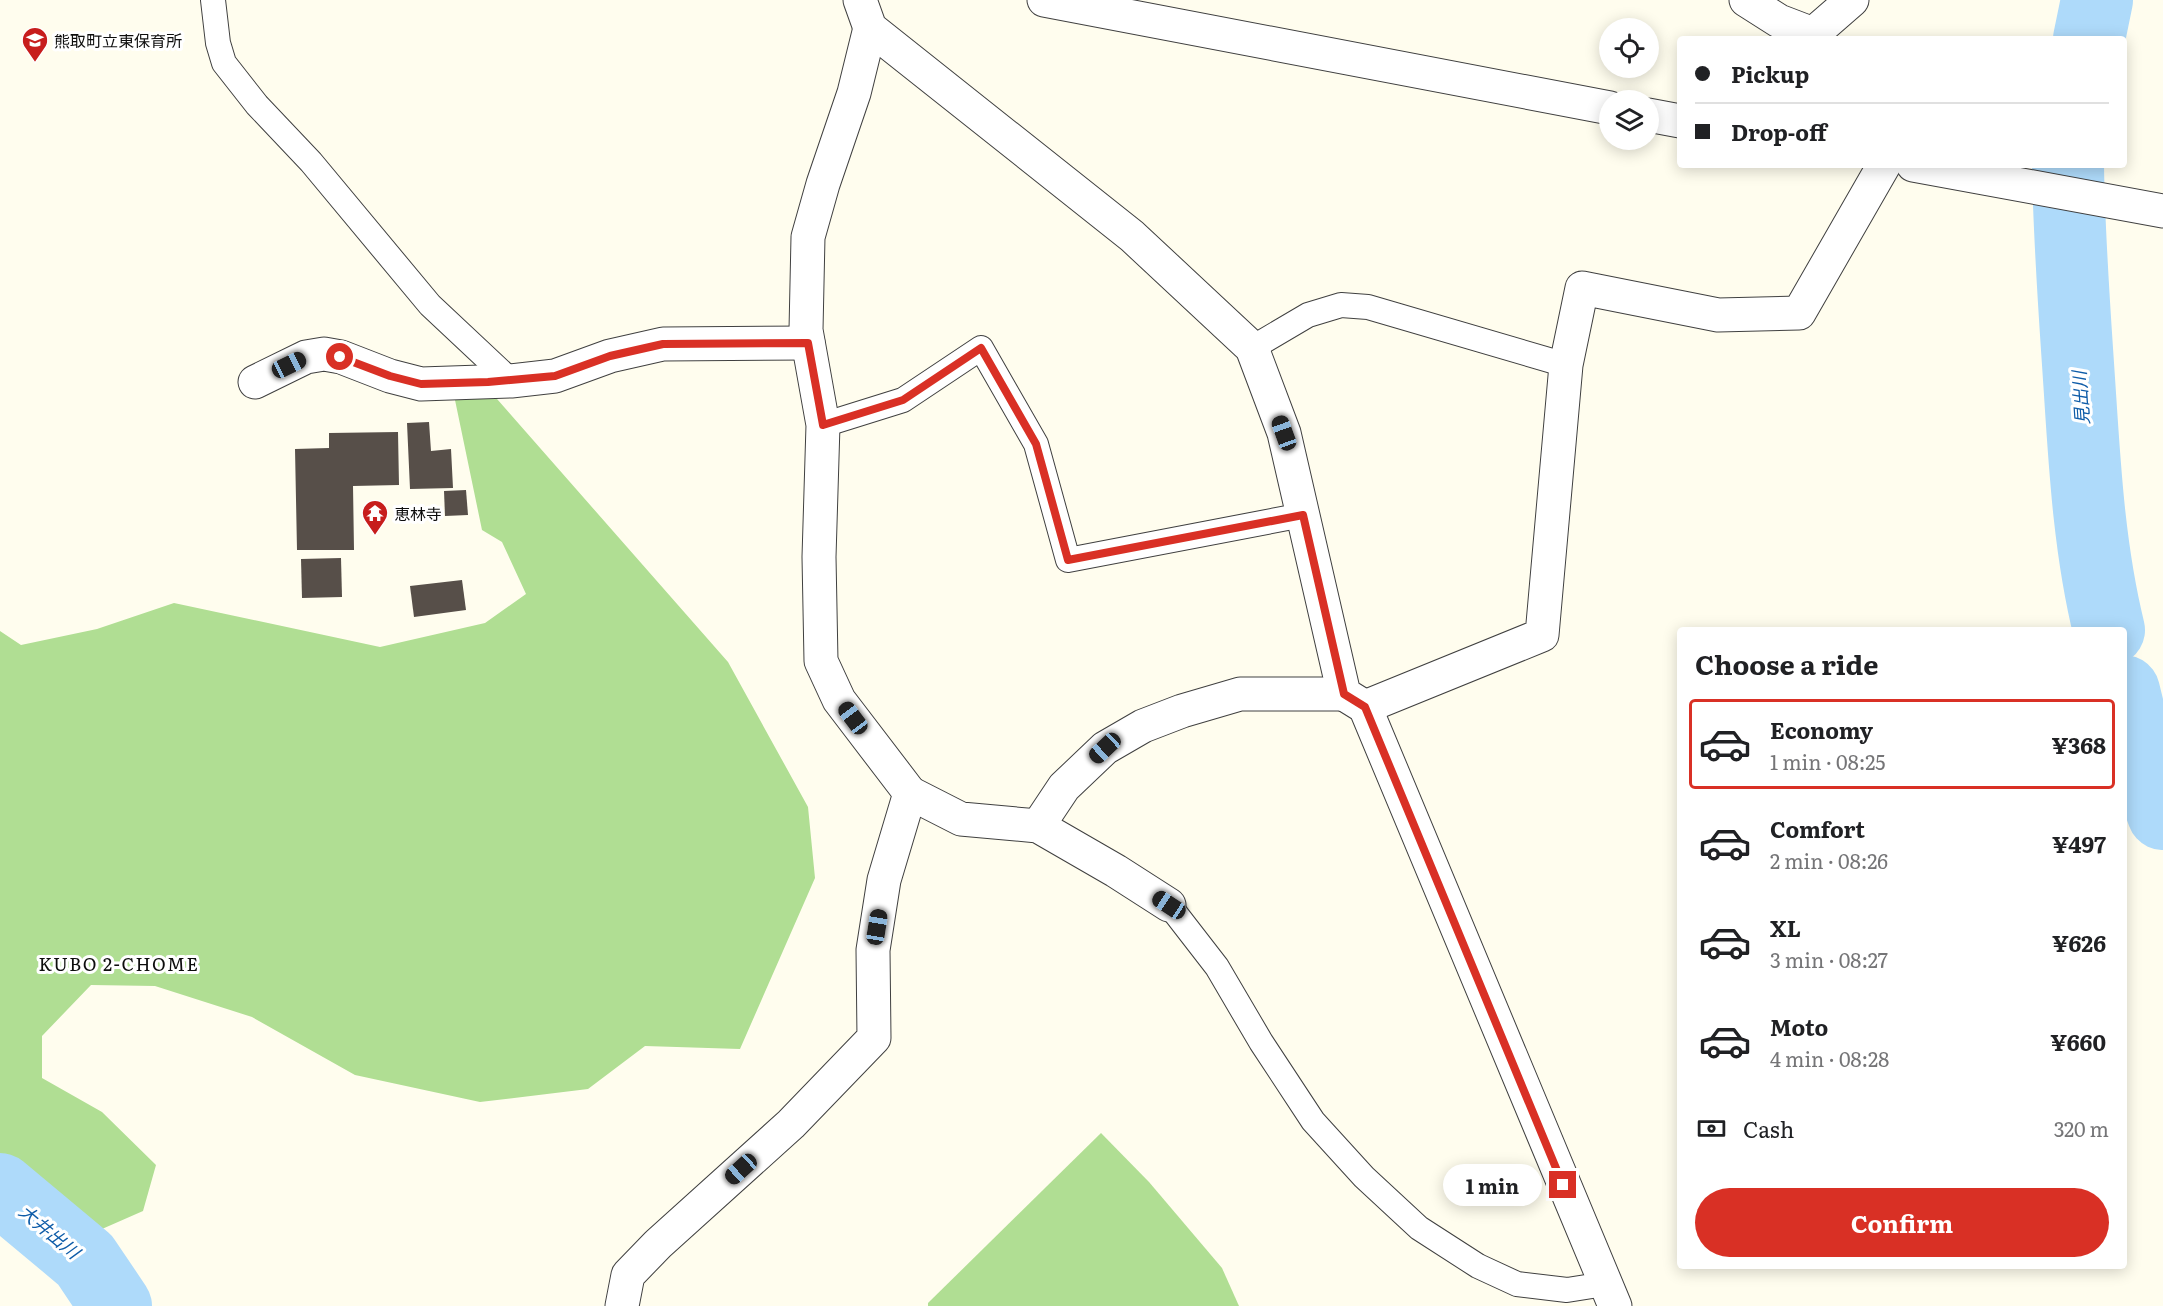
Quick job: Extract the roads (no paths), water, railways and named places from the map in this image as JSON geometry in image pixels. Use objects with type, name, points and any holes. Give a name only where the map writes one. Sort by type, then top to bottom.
[{"type":"street","points":[[1044,0],[1599,106]]},
{"type":"street","points":[[1746,0],[1779,21],[1815,36],[1852,0]]},
{"type":"street","points":[[865,14],[854,93],[822,184],[808,237],[806,330],[823,425],[819,557],[821,661],[839,700],[910,793],[961,819],[1038,826],[1169,905]]},
{"type":"street","points":[[865,14],[1132,236],[1252,348],[1284,433],[1303,515],[1355,701],[1610,1295]]},
{"type":"street","points":[[1659,117],[1677,120]]},
{"type":"street","points":[[1038,826],[1064,786],[1105,748],[1143,726],[1182,711],[1240,694],[1355,701],[1542,635],[1566,365],[1582,288],[1718,315],[1799,314],[1882,168]]},
{"type":"street","points":[[1929,168],[2163,211]]},
{"type":"street","points":[[255,382],[306,357],[324,354],[340,357],[390,376],[421,384],[511,381],[555,376],[610,356],[663,344],[808,343]]},
{"type":"street","points":[[622,1306],[628,1275],[658,1244],[791,1124],[874,1038],[873,950],[884,879],[910,793]]},
{"type":"lane","points":[[213,0],[218,43],[224,63],[250,96],[311,162],[430,305],[511,381]]},
{"type":"lane","points":[[1252,348],[1308,315],[1341,305],[1368,307],[1566,365]]},
{"type":"lane","points":[[823,425],[903,400],[981,348],[1036,444],[1068,560],[1303,515]]},
{"type":"lane","points":[[1169,905],[1217,967],[1261,1042],[1313,1121],[1364,1177],[1419,1228],[1478,1266],[1517,1284],[1610,1295]]},
{"type":"waterway","name":"見出川","points":[[2090,36],[2097,0]]},
{"type":"waterway","name":"見出川","points":[[2068,168],[2072,280],[2086,483],[2097,572],[2108,627]]},
{"type":"waterway","name":"見出川","points":[[2127,703],[2136,740],[2163,814]]},
{"type":"waterway","name":"大井出川","points":[[0,1189],[85,1260],[116,1306]]},
{"type":"place","name":"熊取町立東保育所","points":[[35,63]]},
{"type":"place","name":"恵林寺","points":[[375,536]]},
{"type":"district","name":"KUBO 2-CHOME","points":[[119,963]]}]
